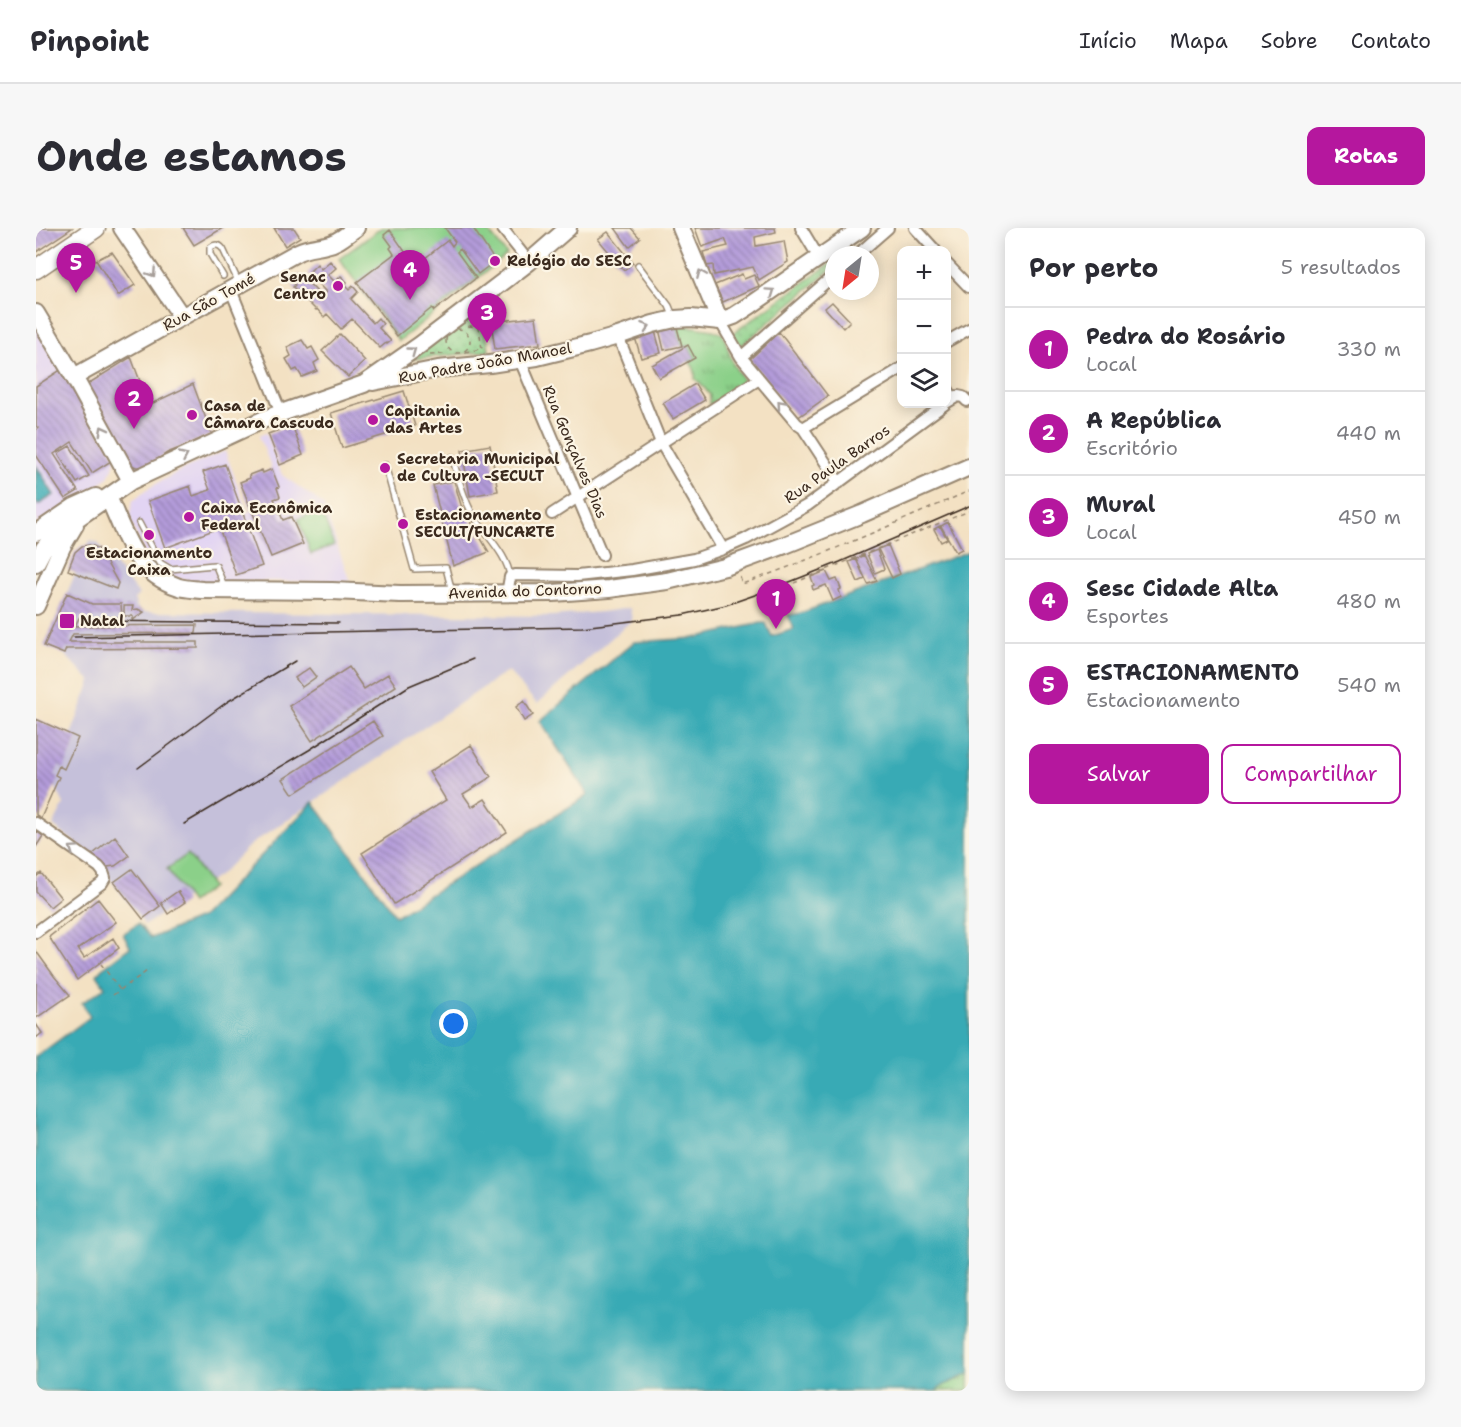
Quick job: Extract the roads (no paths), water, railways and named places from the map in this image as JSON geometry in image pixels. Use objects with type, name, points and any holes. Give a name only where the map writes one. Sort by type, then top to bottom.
[{"type":"main road","points":[[36,269],[96,228]]},
{"type":"main road","points":[[122,228],[182,317]]},
{"type":"main road","points":[[40,555],[59,531],[131,481],[258,422],[364,384],[420,345],[529,262],[568,228]]},
{"type":"main road","points":[[681,228],[720,321],[741,312],[862,228]]},
{"type":"main road","name":"Rua São Tomé","points":[[74,377],[182,317],[231,284],[284,254],[338,241],[349,230]]},
{"type":"main road","points":[[36,313],[131,481]]},
{"type":"main road","name":"Rua Padre João Manoel","points":[[364,384],[438,369],[520,360],[562,351],[675,319],[720,321]]},
{"type":"main road","name":"Avenida do Contorno","points":[[108,497],[136,556],[143,565],[165,581],[181,587],[202,590],[453,594],[510,585],[553,592],[609,589],[668,581],[725,567],[851,518],[969,467]]},
{"type":"main road","points":[[36,533],[85,501],[101,495],[108,497]]},
{"type":"main road","points":[[36,606],[62,547],[81,516]]},
{"type":"street","points":[[501,228],[529,262]]},
{"type":"street","points":[[801,228],[819,258]]},
{"type":"street","points":[[867,246],[888,228]]},
{"type":"street","points":[[915,228],[931,246]]},
{"type":"street","points":[[951,267],[969,287]]},
{"type":"street","points":[[741,357],[825,283]]},
{"type":"street","points":[[231,284],[281,413]]},
{"type":"street","points":[[720,321],[741,357],[803,428],[839,483]]},
{"type":"street","points":[[951,339],[969,329]]},
{"type":"street","points":[[618,336],[661,443],[723,549]]},
{"type":"street","name":"Rua Gonçalves Dias","points":[[520,360],[602,555]]},
{"type":"street","points":[[803,428],[897,371]]},
{"type":"street","points":[[552,514],[759,379]]},
{"type":"street","points":[[951,400],[961,396],[967,401]]},
{"type":"street","name":"Rua Paula Barros","points":[[510,585],[520,574],[577,576],[632,570],[694,559],[723,549],[808,505],[939,408]]},
{"type":"street","points":[[36,823],[99,867],[105,878],[102,883],[36,932]]},
{"type":"lane","points":[[216,245],[223,249],[231,284],[210,254],[210,248],[216,245]]},
{"type":"lane","points":[[638,265],[669,306],[675,319]]},
{"type":"lane","points":[[452,457],[467,504],[509,568],[510,585]]},
{"type":"lane","points":[[385,465],[414,569],[446,568],[453,594]]},
{"type":"lane","points":[[139,523],[160,563],[170,569],[214,565],[222,581],[223,590]]},
{"type":"water","points":[[36,465],[54,495],[38,505],[36,501]]},
{"type":"water","points":[[969,551],[969,1374],[936,1391],[36,1391],[36,1057],[90,1017],[82,1003],[105,987],[97,975],[101,969],[130,947],[123,934],[138,924],[151,938],[202,917],[313,802],[396,916],[588,795],[540,721],[634,642],[694,638],[761,623],[766,623],[772,636],[794,629],[788,615],[801,613]]},
{"type":"tram line","points":[[74,637],[582,627],[682,615],[726,605],[772,589],[969,506]]},
{"type":"tram line","points":[[81,621],[339,623]]},
{"type":"tram line","points":[[184,824],[309,750],[409,686],[473,659]]},
{"type":"tram line","points":[[138,768],[227,702],[295,661]]},
{"type":"place","name":"Relógio do SESC","points":[[495,261]]},
{"type":"place","name":"Senac Centro","points":[[338,286]]},
{"type":"place","name":"ESTACIONAMENTO","points":[[76,293]]},
{"type":"place","name":"Sesc Cidade Alta","points":[[410,300]]},
{"type":"place","name":"Mural","points":[[487,343]]},
{"type":"place","name":"Casa de Câmara Cascudo","points":[[192,415]]},
{"type":"place","name":"Capitania das Artes","points":[[373,420]]},
{"type":"place","name":"A República","points":[[134,429]]},
{"type":"place","name":"Secretaria Municipal de Cultura -SECULT","points":[[385,468]]},
{"type":"place","name":"Caixa Econômica Federal","points":[[189,517]]},
{"type":"place","name":"Estacionamento SECULT/FUNCARTE","points":[[403,524]]},
{"type":"place","name":"Estacionamento Caixa","points":[[149,535]]},
{"type":"place","name":"Natal","points":[[67,621]]},
{"type":"place","name":"Pedra do Rosário","points":[[776,629]]}]
